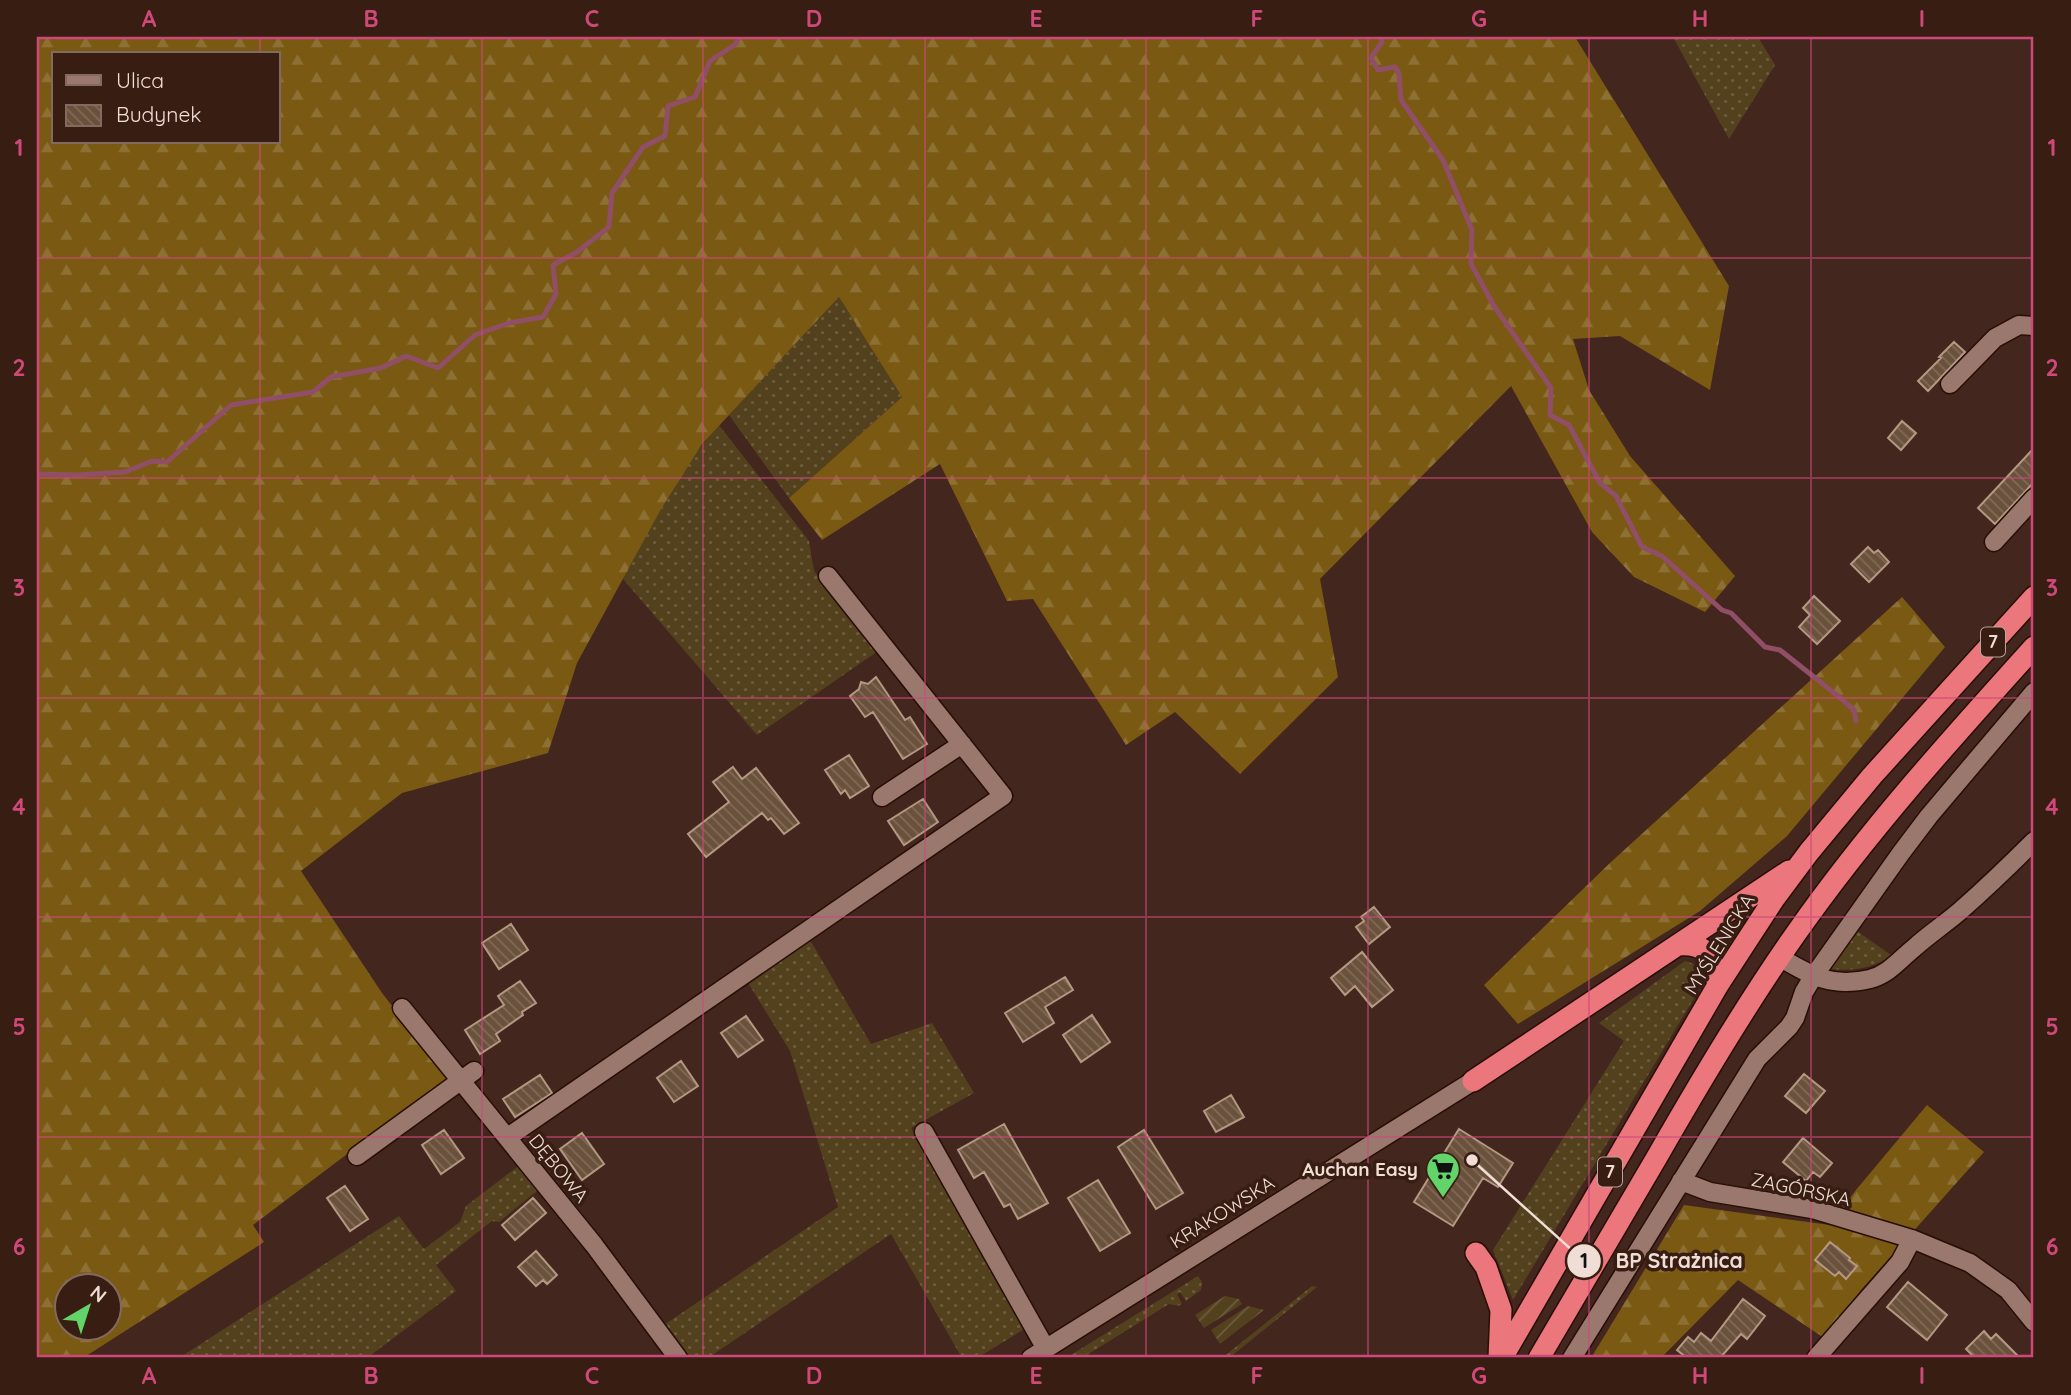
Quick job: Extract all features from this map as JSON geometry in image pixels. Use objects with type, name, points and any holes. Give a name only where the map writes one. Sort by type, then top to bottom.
[{"type":"highway","name":"MYŚLENICKA","points":[[1501,1358],[1718,985],[1800,863],[1880,766],[2034,597]]},
{"type":"highway","name":"7","points":[[1539,1358],[1701,1080],[1779,957],[1898,800],[2034,647]]},
{"type":"highway","points":[[1473,1081],[1800,863]]},
{"type":"highway","points":[[1678,945],[1692,944],[1704,949],[1713,964],[1718,985]]},
{"type":"highway","points":[[1476,1253],[1486,1267],[1502,1310],[1501,1358]]},
{"type":"street","points":[[1950,384],[1995,338],[2019,324],[2034,326]]},
{"type":"street","points":[[1994,542],[2034,498]]},
{"type":"street","points":[[508,1137],[1003,796],[828,576]]},
{"type":"street","points":[[1572,1358],[1758,1059],[1790,1027],[1804,992],[1841,935],[1929,816],[2034,692]]},
{"type":"street","points":[[882,797],[962,744]]},
{"type":"street","points":[[1779,957],[1813,977],[1829,981],[1864,980],[1882,975],[1959,912],[2034,841]]},
{"type":"street","name":"DĘBOWA","points":[[402,1008],[467,1075],[508,1137],[594,1244],[678,1358]]},
{"type":"street","points":[[357,1156],[467,1075]]},
{"type":"street","name":"KRAKOWSKA","points":[[1038,1353],[1473,1081]]},
{"type":"street","points":[[923,1132],[1038,1353]]},
{"type":"street","name":"ZAGÓRSKA","points":[[1681,1181],[1710,1192],[1812,1209],[1912,1239],[1970,1263],[2008,1290],[2034,1322]]},
{"type":"street","points":[[1816,1358],[1900,1262],[1912,1239]]},
{"type":"shaded area","points":[[1673,37],[1758,37],[1775,65],[1729,139]]},
{"type":"shaded area","points":[[839,297],[902,397],[789,498],[729,415]]},
{"type":"shaded area","points":[[719,425],[809,541],[814,571],[878,651],[757,735],[623,579],[678,479]]},
{"type":"shaded area","points":[[1854,929],[1891,955],[1862,968],[1830,969],[1829,967]]},
{"type":"shaded area","points":[[810,940],[871,1044],[932,1023],[974,1093],[911,1128],[1026,1328],[977,1358],[962,1358],[891,1234],[708,1358],[684,1358],[661,1327],[838,1207],[790,1051],[747,981]]},
{"type":"shaded area","points":[[1685,961],[1696,966],[1701,973],[1696,995],[1513,1300],[1493,1250],[1624,1041],[1599,1023]]},
{"type":"shaded area","points":[[517,1167],[538,1190],[499,1222],[492,1221],[436,1265],[456,1291],[367,1358],[179,1358],[399,1216],[424,1249],[460,1222],[466,1206]]},
{"type":"shaded area","points":[[1198,1276],[1202,1282],[1201,1290],[1186,1301],[1180,1292],[1177,1294],[1182,1304],[1169,1304],[1082,1358],[1066,1358]]},
{"type":"shaded area","points":[[1312,1286],[1317,1287],[1229,1358],[1222,1358]]},
{"type":"shaded area","points":[[1225,1296],[1239,1299],[1242,1304],[1204,1328],[1195,1315]]},
{"type":"shaded area","points":[[1248,1306],[1264,1310],[1220,1344],[1211,1330]]},
{"type":"green space","points":[[37,37],[1575,37],[1729,286],[1710,390],[1620,336],[1573,339],[1589,390],[1630,456],[1735,576],[1705,612],[1634,577],[1592,532],[1511,386],[1320,579],[1338,677],[1240,774],[1175,712],[1126,745],[1033,599],[1007,601],[940,464],[822,540],[789,498],[902,397],[839,297],[702,444],[661,509],[577,663],[548,753],[402,793],[301,871],[382,993],[448,1078],[253,1225],[264,1242],[122,1333],[122,1272],[52,1272],[52,1342],[108,1342],[83,1358],[37,1358]]},
{"type":"green space","points":[[1902,597],[1945,647],[1787,836],[1700,911],[1518,1024],[1484,985],[1611,862]]},
{"type":"green space","points":[[1927,1105],[1984,1152],[1861,1290],[1824,1338],[1738,1280],[1661,1358],[1591,1358],[1684,1205],[1830,1225]]},
{"type":"building","points":[[1954,342],[1965,352],[1928,391],[1918,381]]},
{"type":"building","points":[[1902,421],[1916,433],[1901,450],[1888,438]]},
{"type":"building","points":[[2034,448],[2034,482],[1995,524],[1978,508]]},
{"type":"building","points":[[1868,547],[1874,553],[1878,550],[1889,562],[1869,582],[1851,564]]},
{"type":"building","points":[[1814,596],[1840,621],[1817,644],[1799,627],[1810,615],[1803,608]]},
{"type":"building","points":[[876,677],[905,720],[910,717],[927,744],[903,759],[873,712],[865,717],[850,696],[859,689],[861,682],[868,684]]},
{"type":"building","points":[[849,755],[869,786],[850,798],[845,790],[841,794],[825,770]]},
{"type":"building","points":[[733,767],[742,779],[756,768],[799,823],[784,834],[771,818],[768,820],[762,813],[706,857],[688,834],[729,802],[713,782]]},
{"type":"building","points":[[923,799],[938,822],[904,845],[888,821]]},
{"type":"building","points":[[1374,907],[1390,927],[1369,944],[1356,927],[1364,921],[1361,917]]},
{"type":"building","points":[[511,924],[528,950],[499,969],[482,943]]},
{"type":"building","points":[[1362,952],[1393,990],[1372,1007],[1355,986],[1345,995],[1331,978]]},
{"type":"building","points":[[1065,977],[1073,990],[1045,1007],[1054,1023],[1023,1042],[1005,1013]]},
{"type":"building","points":[[520,981],[536,1003],[496,1034],[500,1041],[480,1054],[465,1030],[504,1005],[498,996]]},
{"type":"building","points":[[1092,1015],[1110,1042],[1081,1062],[1063,1035]]},
{"type":"building","points":[[746,1016],[763,1040],[738,1057],[721,1033]]},
{"type":"building","points":[[681,1061],[698,1086],[674,1102],[657,1078]]},
{"type":"building","points":[[1804,1074],[1825,1091],[1806,1113],[1785,1096]]},
{"type":"building","points":[[540,1075],[552,1093],[515,1117],[503,1099]]},
{"type":"building","points":[[1231,1095],[1244,1117],[1216,1132],[1204,1111]]},
{"type":"building","points":[[1004,1124],[1048,1203],[1018,1219],[1010,1204],[1004,1207],[984,1172],[974,1178],[958,1150]]},
{"type":"building","points":[[1459,1129],[1513,1163],[1498,1187],[1483,1178],[1453,1226],[1414,1202]]},
{"type":"building","points":[[444,1130],[464,1158],[441,1174],[422,1145]]},
{"type":"building","points":[[1144,1130],[1183,1193],[1156,1209],[1118,1147]]},
{"type":"building","points":[[582,1133],[604,1164],[582,1180],[560,1149]]},
{"type":"building","points":[[1803,1138],[1832,1163],[1820,1177],[1813,1172],[1806,1181],[1783,1162]]},
{"type":"building","points":[[1098,1180],[1130,1233],[1100,1251],[1068,1198]]},
{"type":"building","points":[[345,1186],[368,1219],[350,1231],[327,1198]]},
{"type":"building","points":[[533,1198],[546,1213],[515,1240],[502,1225]]},
{"type":"building","points":[[1830,1242],[1857,1266],[1846,1279],[1839,1272],[1835,1276],[1815,1260]]},
{"type":"building","points":[[536,1251],[557,1275],[547,1284],[543,1280],[536,1286],[518,1267]]},
{"type":"building","points":[[1908,1282],[1947,1315],[1927,1340],[1887,1307]]},
{"type":"building","points":[[1743,1299],[1765,1316],[1747,1339],[1741,1334],[1720,1358],[1687,1358],[1677,1350],[1688,1337],[1694,1342],[1701,1333],[1711,1341]]},
{"type":"building","points":[[1984,1331],[1991,1339],[1996,1334],[2020,1358],[1975,1358],[1966,1349]]},
{"type":"waterway","points":[[37,474],[125,472],[152,461],[167,462],[231,405],[313,392],[331,377],[381,368],[406,356],[438,368],[475,335],[509,323],[543,317],[556,294],[553,265],[577,252],[609,227],[612,193],[643,147],[665,136],[668,106],[695,97],[710,61],[736,44],[739,37]]},
{"type":"waterway","points":[[1380,37],[1382,42],[1371,58],[1378,70],[1395,67],[1399,73],[1401,100],[1443,160],[1472,230],[1471,264],[1494,306],[1551,388],[1550,415],[1569,425],[1600,483],[1616,496],[1642,547],[1662,556],[1722,610],[1731,613],[1765,647],[1780,650],[1838,696],[1854,710],[1856,721]]},
{"type":"place","name":"BP Strażnica","points":[[1472,1160]]},
{"type":"place","name":"Auchan Easy","points":[[1443,1199]]}]
